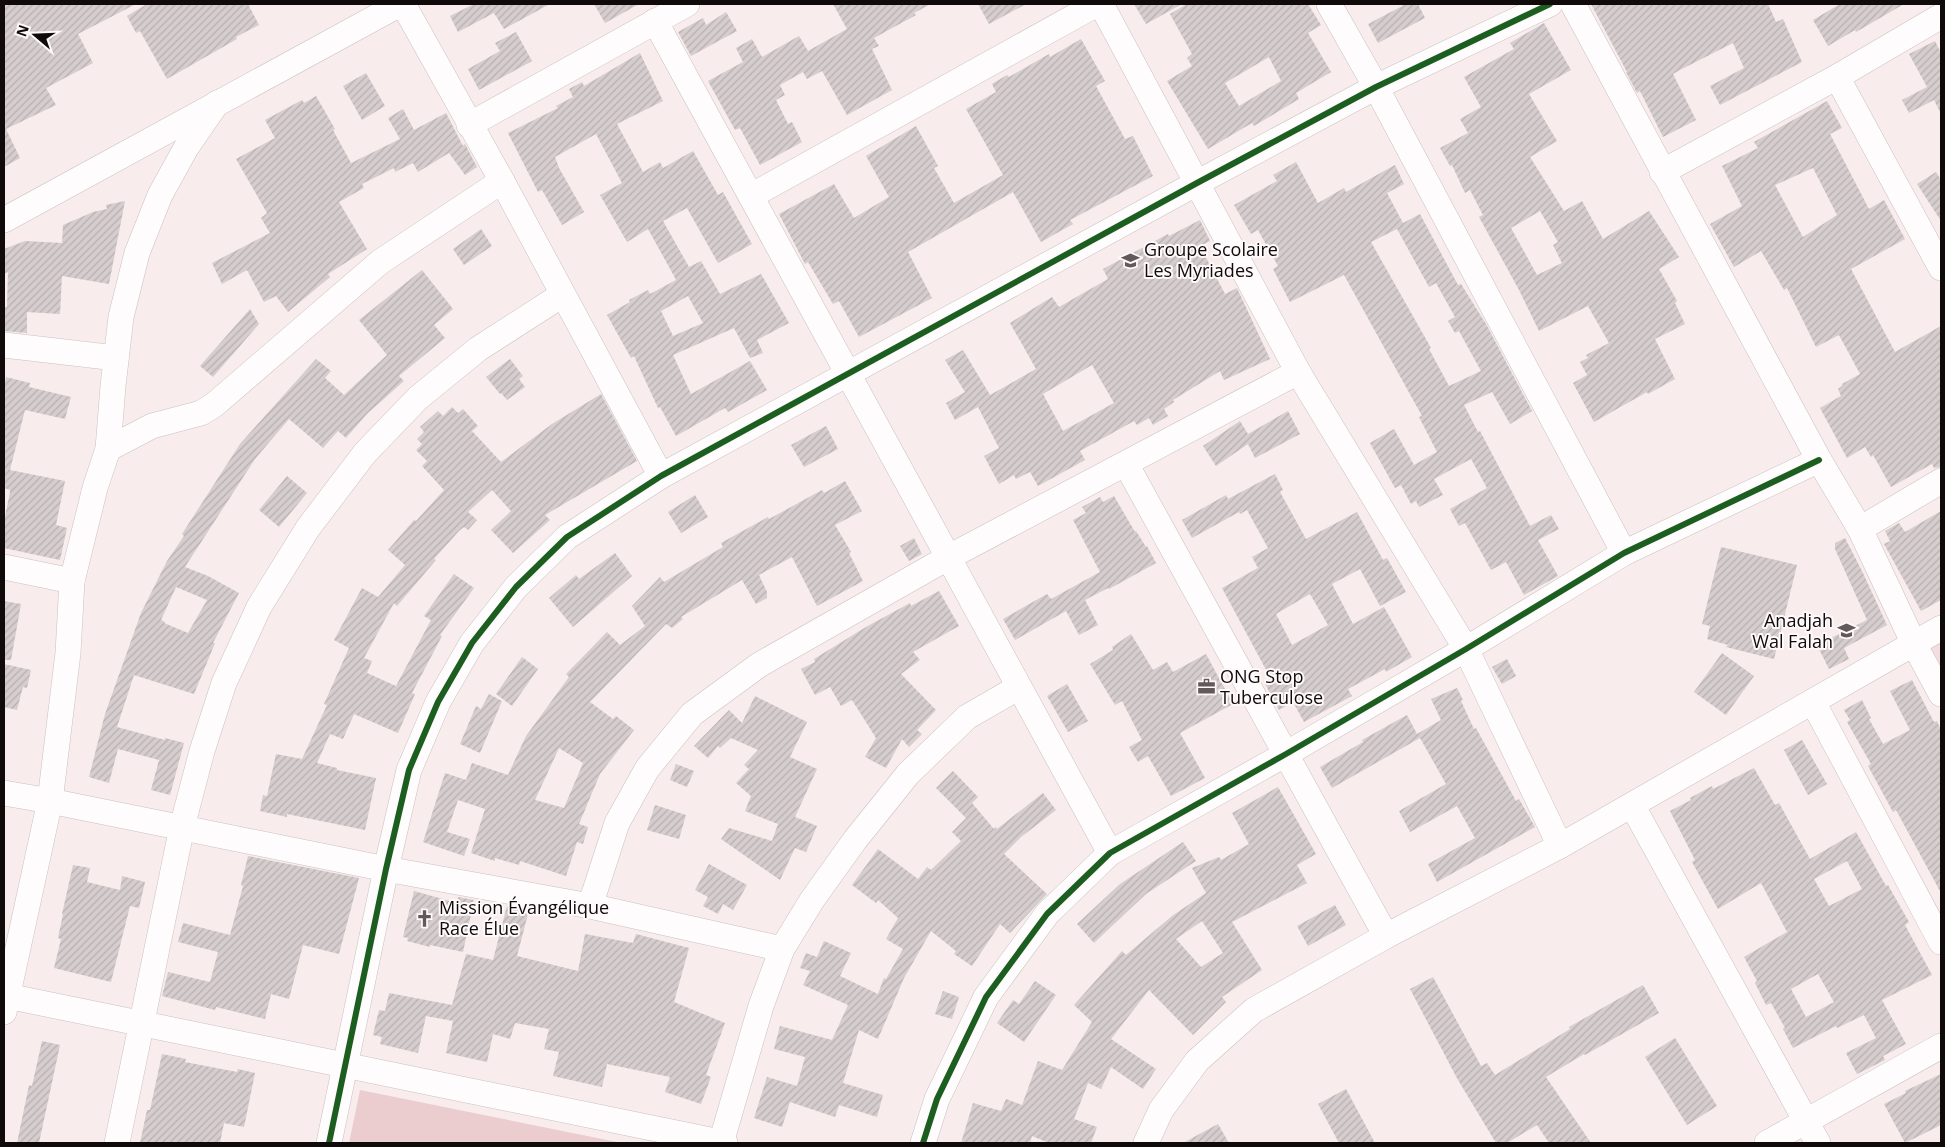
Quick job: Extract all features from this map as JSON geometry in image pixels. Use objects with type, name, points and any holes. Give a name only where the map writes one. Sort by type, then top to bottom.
[{"type":"street","points":[[4,220],[401,4],[502,181],[661,476]]},
{"type":"street","points":[[469,125],[687,4]]},
{"type":"street","points":[[751,196],[1097,4]]},
{"type":"street","points":[[1101,4],[1298,372],[1466,649],[1560,846]]},
{"type":"street","points":[[1329,4],[1376,87],[1624,553]]},
{"type":"street","points":[[328,1143],[409,770],[438,702],[472,643],[516,587],[567,537],[661,476],[1197,183],[1376,87],[1550,4]]},
{"type":"street","points":[[1573,4],[1819,460],[1860,529],[1914,644],[1941,694]]},
{"type":"street","points":[[1662,172],[1837,77],[1941,16]]},
{"type":"street","points":[[656,21],[1110,853]]},
{"type":"street","points":[[1837,77],[1941,268]]},
{"type":"street","points":[[217,104],[186,148],[160,195],[137,254],[121,317],[108,449],[95,488],[72,581],[68,653],[50,801],[5,1004],[142,1023],[722,1143],[761,1006],[782,949],[812,900],[855,840],[908,774],[967,717],[1019,687]]},
{"type":"street","points":[[108,449],[152,426],[201,413],[214,405],[380,262],[502,181]]},
{"type":"street","points":[[116,1143],[182,828],[202,751],[224,683],[260,607],[308,528],[364,453],[418,398],[478,349],[562,295]]},
{"type":"street","points":[[4,345],[116,358]]},
{"type":"street","points":[[590,906],[617,823],[647,769],[692,714],[759,665],[949,558],[1298,372]]},
{"type":"street","points":[[923,1143],[937,1099],[986,997],[1047,914],[1110,853],[1286,754],[1466,649],[1624,553],[1819,460]]},
{"type":"street","points":[[1126,464],[1386,936]]},
{"type":"street","points":[[1860,529],[1941,480]]},
{"type":"street","points":[[4,567],[72,581]]},
{"type":"street","points":[[1146,1143],[1161,1110],[1197,1061],[1254,1010],[1386,936],[1560,846],[1941,628]]},
{"type":"street","points":[[1813,702],[1941,942]]},
{"type":"street","points":[[4,793],[386,869],[590,906],[782,949]]},
{"type":"street","points":[[1632,805],[1818,1143]]},
{"type":"street","points":[[1767,1143],[1941,1046]]},
{"type":"shaded area","points":[[1941,633],[1941,681],[1921,645]]},
{"type":"shaded area","points":[[360,1090],[622,1143],[349,1143]]},
{"type":"building","points":[[4,4],[136,4],[78,34],[93,63],[46,88],[56,105],[6,129],[20,158],[4,167]]},
{"type":"building","points":[[147,4],[248,4],[259,25],[167,79],[140,31],[136,33],[127,16]]},
{"type":"building","points":[[474,4],[550,4],[504,29],[494,13],[458,32],[450,16]]},
{"type":"building","points":[[594,4],[639,4],[605,23]]},
{"type":"building","points":[[833,4],[931,4],[914,13],[916,15],[874,38],[879,46],[872,49],[892,90],[847,115],[822,71],[807,79],[803,72],[780,85],[785,95],[776,100],[788,124],[792,122],[802,142],[760,165],[740,128],[735,130],[708,81],[743,62],[736,48],[752,39],[762,57],[799,36],[808,51],[847,29]]},
{"type":"building","points":[[978,4],[1026,4],[989,24]]},
{"type":"building","points":[[1134,4],[1182,4],[1146,24]]},
{"type":"building","points":[[1187,4],[1308,4],[1321,25],[1308,33],[1331,72],[1296,93],[1299,99],[1254,126],[1252,123],[1208,149],[1167,81],[1192,66],[1187,58],[1192,54],[1170,14]],"holes":[[[1269,57],[1281,81],[1239,106],[1225,83]]]},
{"type":"building","points":[[1406,4],[1418,4],[1425,18],[1378,43],[1368,24]]},
{"type":"building","points":[[1591,4],[1768,4],[1776,22],[1783,19],[1802,62],[1720,105],[1710,86],[1744,68],[1733,43],[1680,70],[1673,74],[1696,120],[1663,137],[1640,91],[1637,93]]},
{"type":"building","points":[[1840,4],[1904,4],[1828,46],[1813,20]]},
{"type":"building","points":[[726,12],[737,31],[691,56],[678,32],[703,18],[706,25]]},
{"type":"building","points":[[1544,23],[1571,70],[1529,94],[1557,141],[1530,157],[1564,211],[1582,201],[1603,239],[1649,211],[1679,257],[1659,269],[1677,301],[1675,303],[1685,324],[1655,339],[1675,379],[1648,394],[1647,392],[1594,422],[1573,383],[1587,375],[1580,362],[1588,358],[1586,355],[1609,343],[1588,306],[1539,331],[1479,217],[1483,215],[1470,190],[1465,193],[1452,165],[1450,166],[1440,148],[1468,133],[1460,119],[1481,107],[1464,77],[1514,49],[1510,43]],"holes":[[[1540,211],[1558,242],[1553,245],[1562,263],[1537,275],[1511,228]]]},
{"type":"building","points":[[516,32],[532,61],[479,90],[468,69],[500,51],[495,43]]},
{"type":"building","points":[[1081,39],[1105,81],[1096,86],[1125,139],[1133,136],[1153,176],[1070,220],[1073,224],[1041,242],[1013,192],[908,252],[932,298],[859,337],[839,301],[833,304],[808,262],[805,264],[779,214],[834,184],[854,218],[889,197],[866,156],[916,126],[938,166],[934,168],[954,203],[1003,175],[966,109],[996,92],[992,84],[1007,75],[1009,77],[1049,54],[1050,57]]},
{"type":"building","points":[[1935,41],[1941,53],[1941,114],[1934,100],[1909,113],[1902,100],[1927,87],[1909,54]]},
{"type":"building","points":[[640,53],[663,101],[617,124],[643,172],[660,162],[663,168],[693,151],[718,195],[723,192],[752,244],[718,263],[687,208],[663,221],[689,267],[701,261],[720,294],[761,274],[789,323],[757,340],[763,353],[750,358],[734,328],[673,355],[691,394],[750,361],[767,390],[728,412],[725,408],[676,436],[660,407],[658,408],[634,356],[631,358],[607,315],[648,290],[650,294],[676,280],[648,229],[627,242],[600,195],[622,183],[596,134],[555,157],[559,168],[584,212],[562,225],[542,190],[538,192],[508,133],[558,108],[556,106],[573,97],[569,89],[582,82],[584,86]],"holes":[[[688,296],[703,323],[673,336],[661,311]]]},
{"type":"building","points":[[366,73],[385,106],[362,120],[343,86]]},
{"type":"building","points":[[316,96],[335,129],[333,130],[351,163],[400,139],[388,118],[403,109],[414,130],[446,113],[463,146],[465,144],[477,167],[465,175],[449,153],[418,172],[413,163],[395,172],[394,168],[362,184],[364,188],[339,202],[367,249],[328,274],[330,277],[288,312],[276,296],[264,302],[247,270],[222,284],[212,263],[270,233],[261,218],[267,213],[236,159],[275,138],[265,120],[302,100],[304,103]]},
{"type":"building","points":[[1827,101],[1842,128],[1830,134],[1869,209],[1884,200],[1905,239],[1851,269],[1895,352],[1941,326],[1941,467],[1934,468],[1932,464],[1891,487],[1873,455],[1871,457],[1865,447],[1847,458],[1820,408],[1841,396],[1838,389],[1842,384],[1860,374],[1839,335],[1816,347],[1787,288],[1784,290],[1761,251],[1734,267],[1710,224],[1742,206],[1722,166],[1758,148],[1754,142]],"holes":[[[1813,168],[1837,215],[1803,237],[1775,185]]]},
{"type":"building","points":[[1296,162],[1318,203],[1344,188],[1346,192],[1395,165],[1404,184],[1387,193],[1403,223],[1420,214],[1458,285],[1461,284],[1486,324],[1532,411],[1510,424],[1492,392],[1464,405],[1478,432],[1480,431],[1530,526],[1551,515],[1559,529],[1538,540],[1558,576],[1524,595],[1506,562],[1491,570],[1465,523],[1459,526],[1450,509],[1487,488],[1471,459],[1434,479],[1443,495],[1419,507],[1416,501],[1411,504],[1401,485],[1395,488],[1370,443],[1394,429],[1414,465],[1437,452],[1419,417],[1422,416],[1344,275],[1290,302],[1273,269],[1278,266],[1258,230],[1251,234],[1234,205],[1277,181],[1273,175]],"holes":[[[1397,229],[1429,287],[1436,283],[1455,317],[1448,321],[1455,333],[1459,331],[1481,371],[1449,386],[1429,349],[1431,348],[1371,242]]]},
{"type":"building","points":[[1936,172],[1941,180],[1941,221],[1917,184]]},
{"type":"building","points":[[125,201],[109,284],[62,276],[60,314],[27,312],[27,333],[4,331],[4,307],[7,307],[8,272],[4,274],[4,249],[25,241],[62,243],[63,225],[93,212],[107,209],[106,205]]},
{"type":"building","points":[[1200,220],[1210,241],[1200,246],[1225,294],[1237,288],[1270,359],[1224,380],[1220,371],[1173,400],[1174,402],[1164,409],[1168,416],[1153,425],[1149,418],[1137,425],[1134,421],[1080,451],[1085,460],[1038,486],[1030,472],[1016,479],[1014,475],[999,484],[984,456],[999,448],[978,407],[955,420],[946,403],[965,392],[945,360],[963,350],[990,395],[1036,369],[1010,323],[1052,297],[1059,307],[1108,279],[1103,269],[1168,234],[1169,236]],"holes":[[[1092,365],[1114,403],[1063,431],[1043,394]]]},
{"type":"building","points":[[481,229],[492,246],[464,265],[453,249]]},
{"type":"building","points":[[422,270],[453,309],[434,325],[445,338],[399,376],[404,381],[367,414],[346,438],[338,431],[323,448],[289,419],[255,459],[185,567],[208,576],[239,593],[213,643],[215,643],[194,694],[134,675],[117,727],[184,743],[170,795],[151,790],[159,760],[118,749],[109,783],[89,777],[105,714],[141,613],[167,561],[184,536],[182,534],[240,444],[316,359],[331,371],[325,378],[344,395],[387,355],[359,320]],"holes":[[[176,587],[207,600],[188,633],[161,620]]]},
{"type":"building","points":[[250,309],[259,324],[213,377],[200,366]]},
{"type":"building","points":[[510,359],[523,376],[519,379],[525,387],[507,400],[486,377]]},
{"type":"building","points":[[6,377],[30,383],[29,387],[71,397],[65,419],[25,410],[10,470],[65,481],[56,525],[67,528],[60,560],[4,548],[4,522],[10,492],[10,490],[4,488],[4,388]]},
{"type":"building","points":[[601,394],[637,461],[545,515],[550,520],[513,553],[491,530],[511,511],[492,490],[468,512],[477,520],[468,530],[464,527],[459,531],[397,606],[394,603],[364,658],[372,661],[367,673],[396,686],[431,620],[424,616],[454,574],[474,588],[440,635],[442,636],[412,693],[415,694],[398,733],[354,714],[343,739],[330,734],[317,763],[337,768],[337,770],[376,778],[365,830],[287,814],[287,817],[260,811],[263,795],[267,796],[276,754],[302,759],[327,705],[324,704],[349,648],[334,640],[362,588],[378,597],[405,565],[388,550],[444,490],[422,466],[427,461],[416,450],[422,444],[417,439],[424,432],[420,427],[438,411],[443,416],[452,407],[458,413],[463,409],[478,426],[472,431],[501,462],[552,424]]},
{"type":"building","points":[[1288,411],[1300,434],[1255,458],[1248,444],[1216,466],[1203,446],[1240,421],[1248,434]]},
{"type":"building","points":[[826,426],[838,449],[804,467],[791,445]]},
{"type":"building","points":[[1275,474],[1283,490],[1280,492],[1306,539],[1357,512],[1383,560],[1387,558],[1406,592],[1380,606],[1360,569],[1332,584],[1353,624],[1384,607],[1412,657],[1386,672],[1385,669],[1348,689],[1352,696],[1304,722],[1293,702],[1279,710],[1264,682],[1271,679],[1222,588],[1258,568],[1252,557],[1268,548],[1247,510],[1240,514],[1239,512],[1192,538],[1182,520],[1226,495],[1228,499]],"holes":[[[1310,594],[1328,625],[1292,645],[1276,614]]]},
{"type":"building","points":[[287,476],[307,493],[279,527],[259,510]]},
{"type":"building","points":[[845,481],[862,511],[835,525],[851,552],[849,553],[863,581],[817,606],[792,557],[759,575],[767,592],[767,598],[756,604],[742,580],[681,617],[683,619],[672,628],[666,624],[590,702],[613,719],[616,716],[634,730],[600,774],[579,824],[588,827],[583,844],[577,842],[566,876],[520,861],[519,865],[495,858],[495,861],[471,853],[485,809],[458,800],[447,832],[470,839],[464,856],[423,842],[445,773],[466,780],[472,763],[508,775],[526,736],[569,677],[566,674],[607,632],[620,645],[645,626],[632,606],[660,577],[664,582],[723,547],[721,543],[822,490],[824,493]],"holes":[[[559,748],[583,763],[564,808],[535,800]]]},
{"type":"building","points":[[695,495],[708,517],[681,533],[668,512]]},
{"type":"building","points":[[1114,496],[1156,563],[1085,600],[1098,625],[1079,635],[1066,611],[1015,640],[1003,619],[1047,594],[1051,599],[1100,572],[1073,520],[1086,513],[1082,507],[1100,497],[1103,502]]},
{"type":"building","points":[[1941,511],[1941,600],[1921,611],[1884,544],[1890,541],[1885,531],[1899,523],[1905,532]]},
{"type":"building","points":[[914,538],[922,554],[909,561],[900,546]]},
{"type":"building","points":[[1845,538],[1887,625],[1844,648],[1849,659],[1829,669],[1817,645],[1867,620],[1835,549],[1835,543]]},
{"type":"building","points":[[1721,547],[1797,565],[1774,659],[1726,647],[1728,645],[1707,639],[1710,626],[1702,624]]},
{"type":"building","points":[[615,553],[632,576],[573,627],[549,598],[576,575],[579,579]]},
{"type":"building","points":[[939,591],[959,626],[913,652],[920,660],[901,674],[936,710],[917,730],[922,734],[909,747],[902,739],[886,768],[865,757],[876,738],[852,700],[841,706],[830,687],[815,695],[801,669],[815,662],[814,659],[866,627],[910,603],[911,606]]},
{"type":"building","points":[[4,601],[21,604],[11,660],[4,660]]},
{"type":"building","points":[[1131,634],[1153,670],[1167,662],[1173,672],[1206,654],[1233,704],[1180,733],[1205,778],[1171,796],[1148,756],[1138,762],[1129,747],[1142,740],[1122,701],[1115,705],[1090,664],[1113,650],[1112,647]]},
{"type":"building","points":[[1722,653],[1754,676],[1726,715],[1694,692]]},
{"type":"building","points":[[522,657],[538,669],[512,706],[496,694]]},
{"type":"building","points":[[1507,659],[1516,676],[1502,684],[1492,667]]},
{"type":"building","points":[[4,664],[31,670],[27,688],[23,687],[17,710],[4,707]]},
{"type":"building","points":[[1912,680],[1934,722],[1937,721],[1941,730],[1941,893],[1896,810],[1893,812],[1868,766],[1871,764],[1847,722],[1850,720],[1844,710],[1862,700],[1871,718],[1869,719],[1883,744],[1910,730],[1890,691]]},
{"type":"building","points":[[1067,684],[1088,721],[1068,732],[1047,696]]},
{"type":"building","points":[[1457,688],[1474,729],[1476,728],[1516,801],[1519,799],[1535,827],[1437,882],[1428,864],[1475,838],[1457,806],[1410,832],[1399,811],[1446,784],[1420,738],[1332,788],[1320,767],[1363,742],[1362,740],[1407,715],[1417,734],[1441,720],[1431,699]]},
{"type":"building","points":[[489,694],[502,701],[480,753],[460,744],[476,706],[481,709]]},
{"type":"building","points":[[755,696],[807,722],[790,757],[817,769],[795,817],[817,826],[806,852],[795,848],[780,880],[721,839],[729,828],[772,841],[778,824],[745,811],[751,796],[736,783],[749,769],[744,765],[758,750],[731,738],[720,748],[718,746],[708,758],[694,746],[729,710],[742,723]]},
{"type":"building","points":[[1802,740],[1827,784],[1808,795],[1784,750]]},
{"type":"building","points":[[676,764],[694,771],[687,787],[670,780]]},
{"type":"building","points":[[1754,768],[1775,805],[1779,803],[1810,859],[1856,832],[1886,886],[1888,885],[1909,922],[1905,925],[1932,975],[1882,1000],[1906,1044],[1883,1056],[1885,1060],[1857,1074],[1846,1053],[1876,1038],[1864,1015],[1837,1028],[1836,1026],[1793,1048],[1783,1029],[1785,1028],[1771,1003],[1766,1005],[1755,983],[1757,981],[1744,957],[1787,932],[1761,883],[1718,909],[1692,862],[1695,860],[1670,811],[1712,786],[1713,789]],"holes":[[[1847,861],[1862,889],[1829,906],[1814,879]],[[1818,974],[1834,1002],[1806,1017],[1791,989]]]},
{"type":"building","points":[[953,771],[978,797],[972,803],[994,829],[996,827],[997,829],[1043,793],[1056,810],[1021,837],[1004,854],[1047,894],[1010,933],[1000,924],[972,966],[954,954],[956,951],[931,931],[904,978],[878,1039],[859,1030],[843,1083],[883,1095],[877,1117],[839,1105],[835,1117],[790,1102],[782,1127],[754,1118],[767,1077],[797,1086],[805,1057],[774,1049],[780,1026],[832,1040],[848,1005],[803,985],[810,971],[800,968],[806,953],[817,957],[824,941],[851,953],[840,976],[878,994],[884,978],[886,979],[903,949],[886,939],[898,918],[878,900],[876,903],[852,885],[878,849],[918,879],[927,867],[931,870],[961,841],[952,832],[966,818],[936,788]]},
{"type":"building","points":[[1278,787],[1316,854],[1297,865],[1307,883],[1232,922],[1262,970],[1222,997],[1226,1002],[1193,1035],[1149,990],[1111,1039],[1156,1069],[1143,1089],[1111,1067],[1101,1089],[1088,1083],[1074,1119],[1097,1127],[1091,1143],[1049,1143],[1032,1136],[1030,1143],[961,1143],[973,1103],[1001,1111],[1006,1099],[1022,1105],[1038,1061],[1062,1070],[1092,1022],[1074,1005],[1122,951],[1126,955],[1172,916],[1206,893],[1192,868],[1219,857],[1221,860],[1249,844],[1232,813]],"holes":[[[1202,921],[1223,953],[1201,967],[1176,939]]]},
{"type":"building","points":[[655,805],[686,815],[679,839],[647,830]]},
{"type":"building","points":[[1183,842],[1196,861],[1146,894],[1094,943],[1077,924],[1120,884]]},
{"type":"building","points":[[248,856],[359,878],[339,954],[303,945],[289,999],[271,994],[265,1019],[216,1007],[215,1010],[162,996],[168,972],[210,982],[218,952],[178,942],[183,923],[230,935],[243,886],[241,885]]},
{"type":"building","points":[[709,864],[747,885],[733,910],[723,904],[718,914],[703,906],[708,897],[695,890]]},
{"type":"building","points":[[73,865],[90,868],[87,882],[120,890],[122,876],[145,882],[139,908],[130,906],[111,982],[54,968],[61,939],[58,938],[62,914]]},
{"type":"building","points":[[414,891],[457,903],[458,897],[474,900],[463,952],[430,945],[430,947],[407,941],[408,938],[403,937]]},
{"type":"building","points":[[1335,905],[1346,925],[1308,946],[1297,926]]},
{"type":"building","points":[[507,906],[529,910],[517,956],[578,971],[585,934],[633,943],[636,934],[689,948],[674,1002],[725,1023],[706,1075],[711,1077],[701,1104],[665,1092],[670,1077],[607,1064],[602,1087],[553,1076],[559,1052],[544,1049],[549,1029],[515,1023],[510,1039],[493,1034],[487,1062],[446,1053],[453,1021],[426,1016],[418,1053],[380,1044],[382,1037],[373,1035],[379,1010],[385,1011],[389,993],[452,1005],[466,954],[493,960]]},
{"type":"building","points":[[1433,977],[1481,1066],[1487,1063],[1495,1075],[1570,1029],[1569,1027],[1643,985],[1659,1013],[1546,1077],[1591,1143],[1549,1143],[1537,1125],[1507,1143],[1496,1143],[1458,1080],[1410,989]]},
{"type":"building","points":[[1035,981],[1056,995],[1024,1042],[997,1023],[1013,1000],[1019,1004]]},
{"type":"building","points":[[943,991],[959,997],[952,1019],[935,1014]]},
{"type":"building","points":[[1675,1038],[1717,1106],[1687,1125],[1645,1057]]},
{"type":"building","points":[[42,1041],[60,1045],[39,1143],[17,1143],[29,1085],[32,1086]]},
{"type":"building","points":[[162,1054],[186,1059],[185,1062],[237,1072],[238,1069],[255,1073],[244,1127],[224,1123],[220,1143],[140,1143],[147,1110],[150,1110]]},
{"type":"building","points":[[1941,1074],[1941,1125],[1905,1143],[1884,1104],[1906,1093],[1905,1091]]},
{"type":"building","points":[[1346,1089],[1375,1143],[1339,1143],[1318,1104]]},
{"type":"building","points":[[1218,1124],[1229,1143],[1183,1143]]},
{"type":"cycle path","points":[[329,1143],[386,869],[409,770],[438,702],[472,643],[516,587],[567,537],[661,476],[1197,183],[1376,87],[1550,4]]},
{"type":"cycle path","points":[[923,1143],[937,1099],[986,997],[1047,914],[1110,853],[1286,754],[1466,649],[1624,553],[1819,460]]},
{"type":"place","name":"Groupe Scolaire Les Myriades","points":[[1130,260]]},
{"type":"place","name":"Anadjah Wal Falah","points":[[1847,631]]},
{"type":"place","name":"ONG Stop Tuberculose","points":[[1206,687]]},
{"type":"place","name":"Mission Évangélique Race Élue","points":[[425,918]]}]
